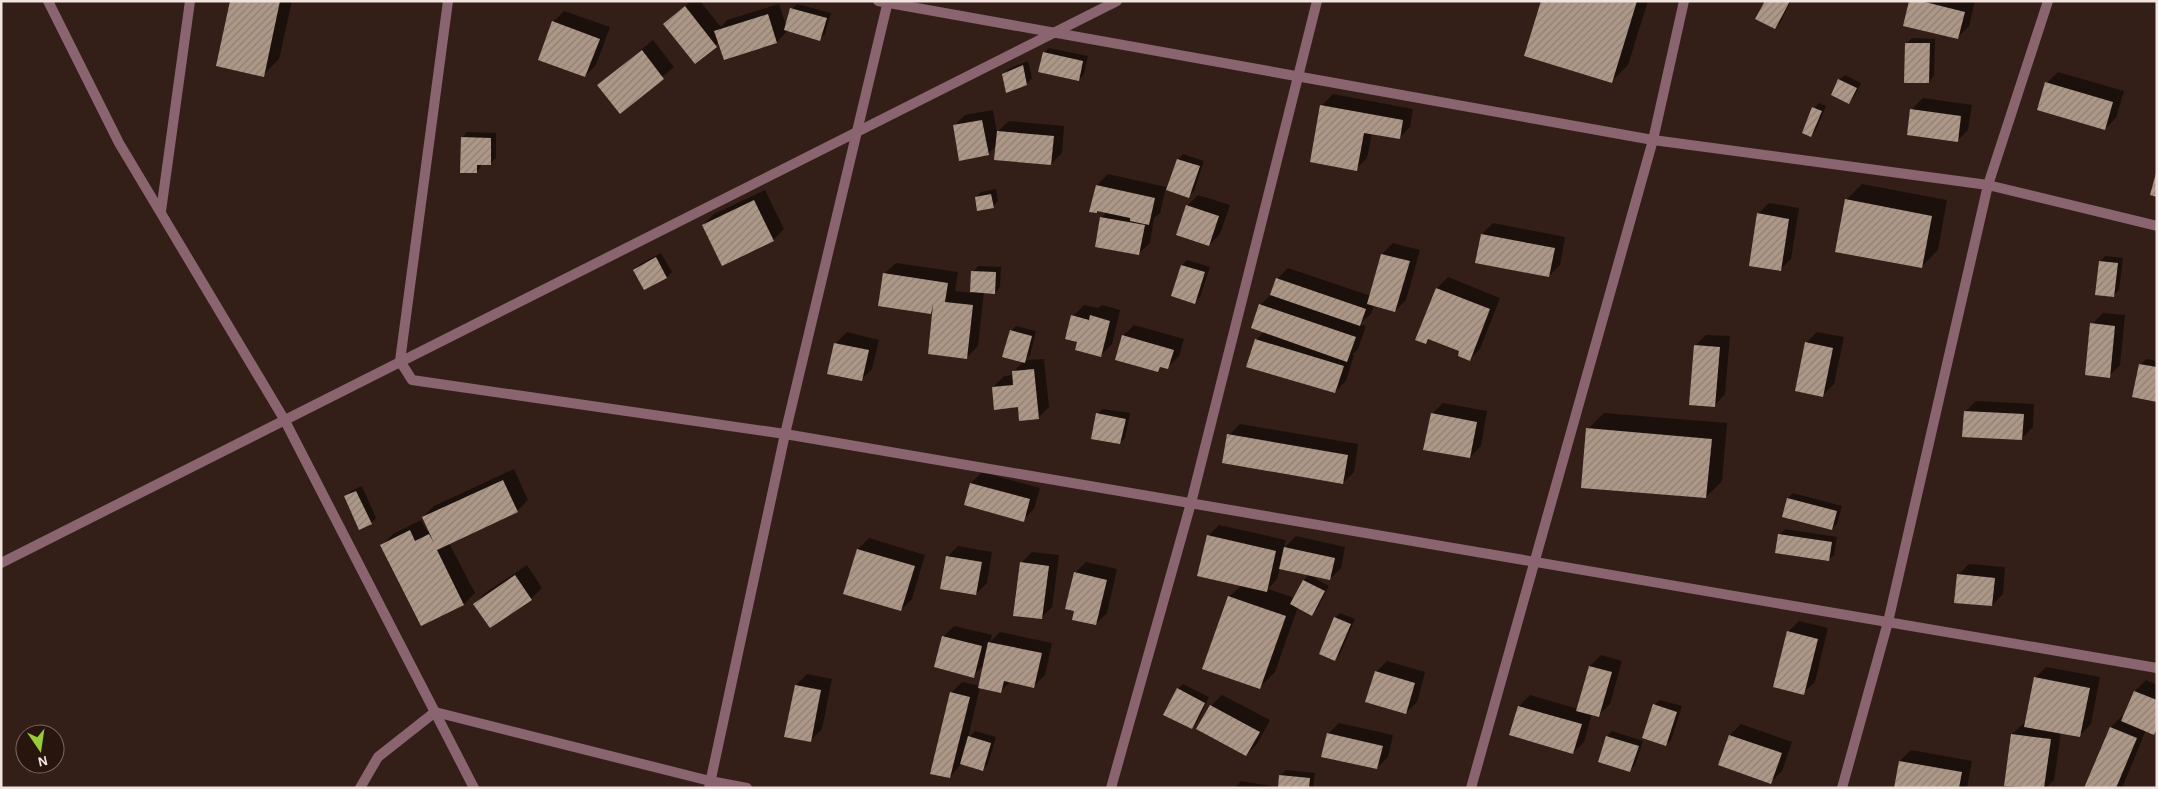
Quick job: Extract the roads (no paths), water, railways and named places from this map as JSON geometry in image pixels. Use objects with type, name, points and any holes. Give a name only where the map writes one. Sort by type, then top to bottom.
[{"type":"street","points":[[48,1],[119,143],[284,419],[474,788]]},
{"type":"street","points":[[161,211],[190,1]]},
{"type":"street","points":[[448,1],[400,361],[412,380],[785,434],[2157,668]]},
{"type":"street","points":[[1,563],[1116,1]]},
{"type":"street","points":[[1111,788],[1191,503],[1317,1]]},
{"type":"street","points":[[1471,788],[1653,140],[1684,1]]},
{"type":"street","points":[[1842,788],[1888,622],[1988,185],[2048,1]]},
{"type":"street","points":[[710,785],[785,434],[857,132],[884,2],[1653,140],[1988,185],[2157,226]]},
{"type":"street","points":[[435,712],[710,785],[747,788]]},
{"type":"street","points":[[360,788],[378,757],[435,712]]}]
